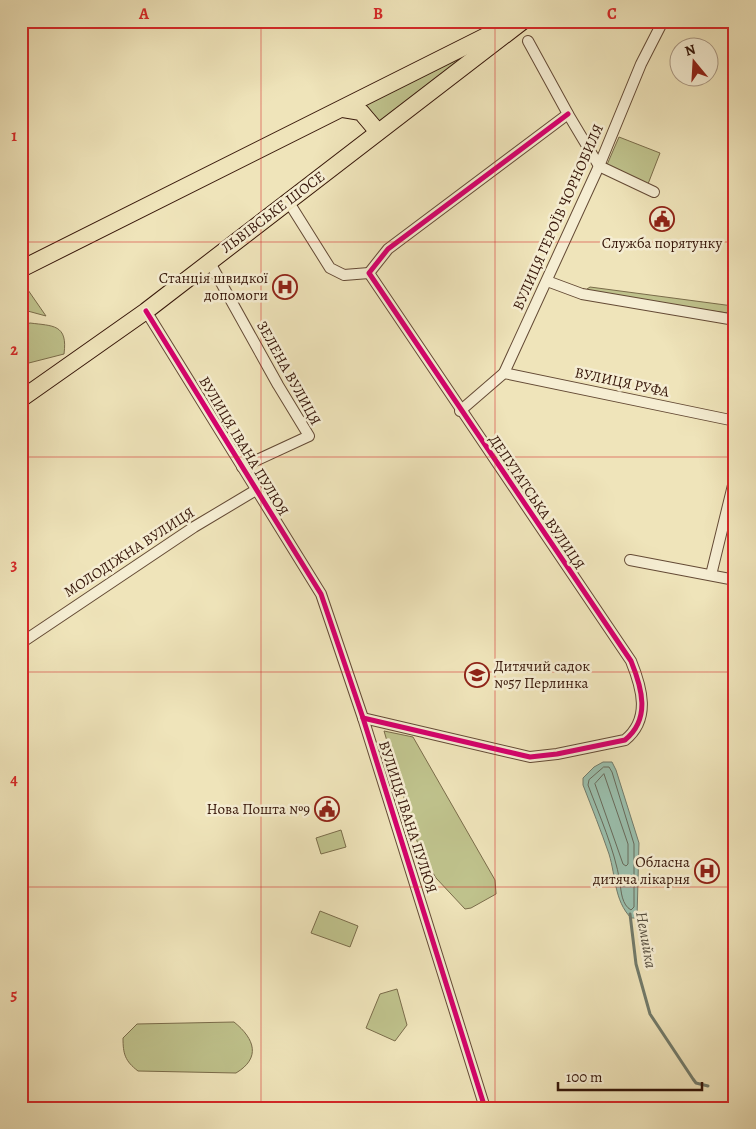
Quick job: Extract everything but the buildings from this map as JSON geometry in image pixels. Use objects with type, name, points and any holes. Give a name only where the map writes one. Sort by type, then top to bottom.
[{"type":"main road","points":[[21,269],[343,110],[516,21]]},
{"type":"main road","name":"ЛЬВІВСЬКЕ ШОСЕ","points":[[21,399],[146,311],[523,21]]},
{"type":"main road","points":[[343,110],[361,112],[378,132]]},
{"type":"street","name":"ВУЛИЦЯ ГЕРОЇВ ЧОРНОБИЛЯ","points":[[460,411],[504,373],[599,166],[640,64],[663,21]]},
{"type":"street","points":[[528,41],[599,166],[654,192]]},
{"type":"street","points":[[288,201],[330,268],[344,275],[369,273],[388,249],[568,114]]},
{"type":"street","name":"ЗЕЛЕНА ВУЛИЦЯ","points":[[209,261],[278,385],[309,436],[242,467]]},
{"type":"street","name":"ДЕПУТАТСЬКА ВУЛИЦЯ","points":[[363,718],[530,757],[557,754],[625,740],[634,732],[642,712],[642,696],[631,661],[460,411],[369,273]]},
{"type":"street","points":[[547,281],[582,294],[735,320]]},
{"type":"street","name":"ВУЛИЦЯ ІВАНА ПУЛЮЯ","points":[[146,311],[321,594],[363,718],[485,1108]]},
{"type":"street","name":"ВУЛИЦЯ РУФА","points":[[504,373],[735,421]]},
{"type":"street","points":[[711,575],[735,477]]},
{"type":"street","name":"МОЛОДІЖНА ВУЛИЦЯ","points":[[21,642],[178,537],[256,490]]},
{"type":"street","points":[[630,560],[735,580]]},
{"type":"green space","points":[[516,21],[378,132],[353,110]]},
{"type":"green space","points":[[619,137],[660,153],[648,184],[606,167]]},
{"type":"green space","points":[[590,287],[735,306],[735,314],[623,299],[589,291],[587,289]]},
{"type":"green space","points":[[28,290],[46,316],[24,310]]},
{"type":"green space","points":[[30,323],[57,328],[64,337],[64,354],[21,365],[21,326]]},
{"type":"green space","points":[[384,731],[413,737],[495,880],[496,894],[471,908],[465,909],[436,878],[420,851]]},
{"type":"green space","points":[[341,830],[346,847],[321,854],[316,838]]},
{"type":"green space","points":[[320,911],[358,926],[350,947],[311,933]]},
{"type":"green space","points":[[397,989],[407,1025],[395,1041],[366,1028],[380,994]]},
{"type":"green space","points":[[234,1022],[247,1035],[252,1048],[252,1055],[249,1061],[236,1073],[138,1071],[130,1064],[124,1053],[123,1038],[137,1024]]},
{"type":"water","points":[[603,762],[612,762],[616,770],[639,843],[637,918],[631,918],[621,904],[609,854],[583,785],[583,778],[594,767]]},
{"type":"waterway","name":"Немийка","points":[[630,914],[636,964],[650,1014],[696,1083],[708,1086]]},
{"type":"cycle path","points":[[363,718],[530,757],[557,754],[625,740],[638,723],[642,703],[641,692],[631,661],[369,273],[388,249],[568,114]]},
{"type":"cycle path","points":[[146,311],[321,594],[363,718],[485,1108]]},
{"type":"place","name":"Служба порятунку","points":[[662,219]]},
{"type":"place","name":"Станція швидкої допомоги","points":[[285,287]]},
{"type":"place","name":"Дитячий садок №57 Перлинка","points":[[477,675]]},
{"type":"place","name":"Нова Пошта №9","points":[[327,809]]},
{"type":"place","name":"Обласна дитяча лікарня","points":[[707,871]]}]
